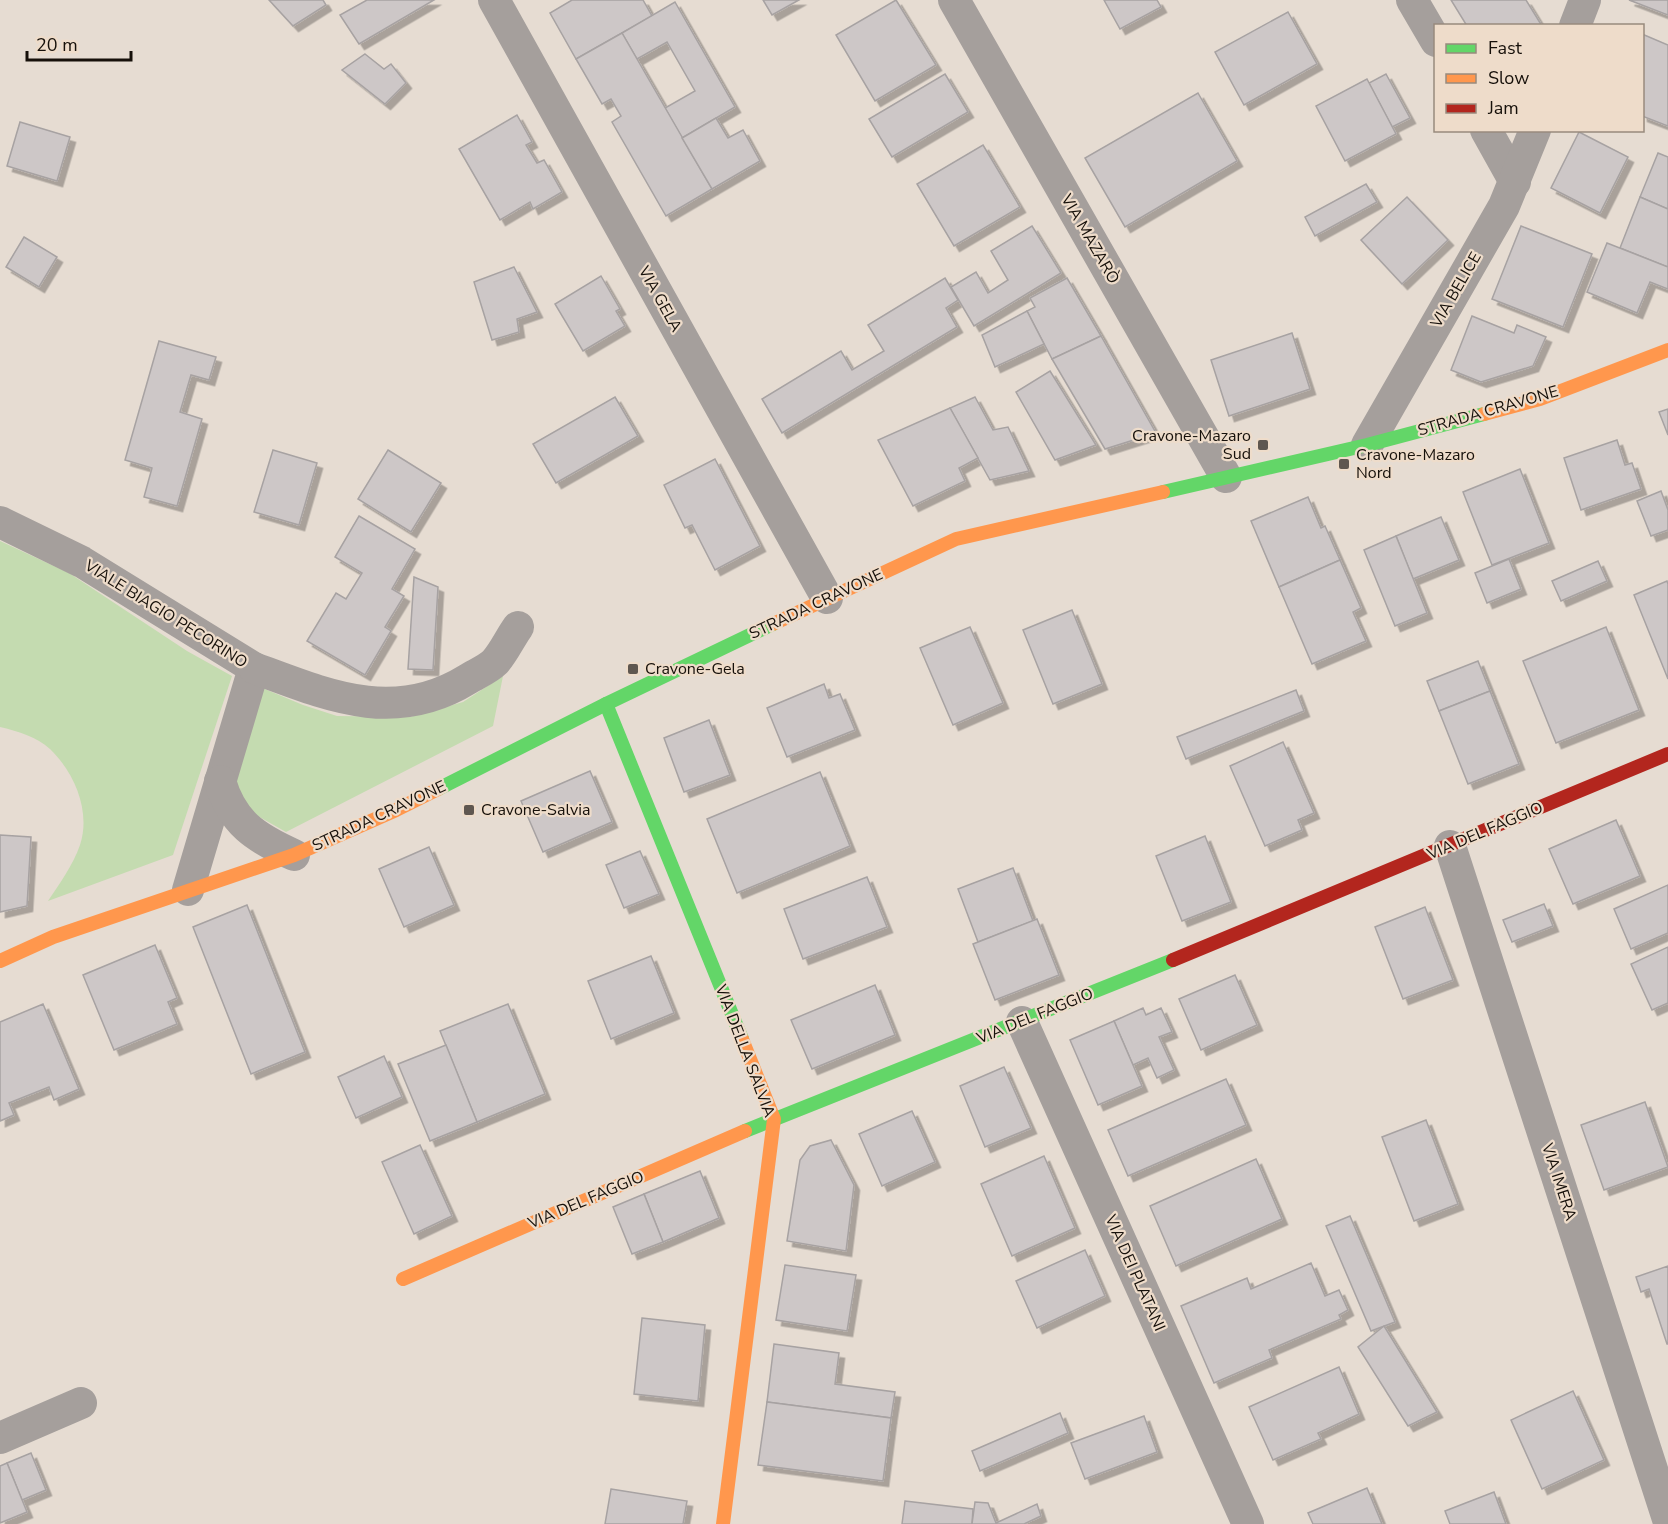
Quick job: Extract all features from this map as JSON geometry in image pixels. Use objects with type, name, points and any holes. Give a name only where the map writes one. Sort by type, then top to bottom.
[{"type":"street","name":"VIA MAZARÒ","points":[[954,0],[1226,477]]},
{"type":"street","points":[[1412,0],[1434,38]]},
{"type":"street","points":[[1576,24],[1585,0]]},
{"type":"street","name":"VIA GELA","points":[[497,1],[827,598]]},
{"type":"street","points":[[1487,132],[1515,182]]},
{"type":"street","name":"VIA BELICE","points":[[1366,445],[1504,206],[1534,132]]},
{"type":"street","name":"STRADA CRAVONE","points":[[0,961],[53,937],[294,855],[396,810],[606,704],[956,539],[1366,445],[1539,399],[1668,350]]},
{"type":"street","name":"VIALE BIAGIO PECORINO","points":[[0,522],[82,562],[254,668],[188,890]]},
{"type":"street","points":[[254,668],[335,697],[370,704],[412,701],[456,687],[494,663],[518,627]]},
{"type":"street","name":"VIA DELLA SALVIA","points":[[606,704],[774,1119],[723,1524]]},
{"type":"street","name":"VIA DEL FAGGIO","points":[[403,1279],[774,1119],[1022,1022],[1668,754]]},
{"type":"street","points":[[220,781],[225,796],[247,829],[266,843],[294,855]]},
{"type":"street","name":"VIA IMERA","points":[[1450,846],[1668,1519]]},
{"type":"street","name":"VIA DEI PLATANI","points":[[1022,1022],[1248,1524]]},
{"type":"street","points":[[0,1437],[81,1403]]},
{"type":"green space","points":[[0,541],[69,573],[187,651],[232,676],[173,855],[48,901],[70,867],[80,845],[83,832],[82,806],[67,769],[50,749],[33,738],[0,727]]},
{"type":"green space","points":[[503,676],[493,726],[286,832],[256,815],[237,798],[232,780],[260,687],[337,716],[410,717],[463,702]]},
{"type":"building","points":[[269,0],[323,0],[326,5],[293,26]]},
{"type":"building","points":[[367,0],[434,0],[359,44],[340,15]]},
{"type":"building","points":[[572,0],[643,0],[652,16],[576,59],[550,13]]},
{"type":"building","points":[[763,0],[799,0],[772,15]]},
{"type":"building","points":[[896,0],[936,65],[875,101],[836,35]]},
{"type":"building","points":[[1104,0],[1157,0],[1161,7],[1120,29]]},
{"type":"building","points":[[1451,0],[1526,0],[1541,24],[1466,24]]},
{"type":"building","points":[[1629,0],[1668,0],[1668,15]]},
{"type":"building","points":[[675,2],[735,107],[682,138],[665,108],[695,91],[667,42],[637,59],[622,33]]},
{"type":"building","points":[[1288,12],[1317,64],[1244,105],[1215,52]]},
{"type":"building","points":[[622,33],[712,189],[666,216],[612,122],[621,116],[611,99],[602,104],[576,59]]},
{"type":"building","points":[[1644,35],[1668,45],[1668,126],[1644,117]]},
{"type":"building","points":[[365,54],[384,69],[391,64],[406,83],[385,104],[342,70]]},
{"type":"building","points":[[945,74],[968,112],[892,157],[869,119]]},
{"type":"building","points":[[1386,74],[1410,118],[1392,127],[1369,83]]},
{"type":"building","points":[[1367,79],[1396,134],[1345,161],[1316,106]]},
{"type":"building","points":[[1198,93],[1237,161],[1125,227],[1085,158]]},
{"type":"building","points":[[517,115],[532,142],[526,145],[537,163],[544,160],[562,192],[533,209],[530,202],[500,220],[459,149]]},
{"type":"building","points":[[716,118],[728,138],[743,130],[760,161],[712,189],[682,138]]},
{"type":"building","points":[[20,122],[70,137],[57,181],[7,166]]},
{"type":"building","points":[[1579,132],[1628,157],[1600,213],[1551,188]]},
{"type":"building","points":[[983,145],[1020,207],[954,246],[917,184]]},
{"type":"building","points":[[1658,153],[1668,157],[1668,209],[1640,197]]},
{"type":"building","points":[[1366,184],[1377,202],[1315,236],[1305,217]]},
{"type":"building","points":[[1407,197],[1448,240],[1402,284],[1361,240]]},
{"type":"building","points":[[1640,197],[1668,209],[1668,267],[1620,248]]},
{"type":"building","points":[[1032,226],[1061,273],[974,326],[951,287],[976,272],[988,293],[1008,280],[991,251]]},
{"type":"building","points":[[1521,226],[1592,254],[1563,327],[1492,299]]},
{"type":"building","points":[[24,237],[57,257],[39,287],[6,267]]},
{"type":"building","points":[[1607,243],[1668,267],[1668,289],[1650,282],[1637,313],[1587,292]]},
{"type":"building","points":[[514,267],[537,312],[517,319],[519,332],[492,340],[474,282]]},
{"type":"building","points":[[601,276],[620,309],[616,311],[625,326],[583,351],[555,304]]},
{"type":"building","points":[[945,278],[958,300],[946,308],[957,327],[782,433],[762,399],[841,351],[852,370],[884,351],[868,325]]},
{"type":"building","points":[[1067,278],[1101,336],[1052,359],[1027,311],[1035,307],[1030,298]]},
{"type":"building","points":[[1027,311],[1044,344],[995,367],[982,335]]},
{"type":"building","points":[[1472,316],[1514,333],[1517,325],[1546,337],[1533,366],[1481,382],[1451,370]]},
{"type":"building","points":[[1292,333],[1310,389],[1229,416],[1211,360]]},
{"type":"building","points":[[1101,336],[1156,433],[1105,449],[1052,359]]},
{"type":"building","points":[[159,341],[216,357],[209,380],[191,375],[180,412],[202,419],[177,506],[144,497],[152,468],[125,460]]},
{"type":"building","points":[[1050,371],[1096,445],[1055,460],[1016,392]]},
{"type":"building","points":[[615,397],[638,436],[556,483],[533,444]]},
{"type":"building","points":[[975,397],[993,430],[1008,427],[1029,471],[990,480],[950,408]]},
{"type":"building","points":[[950,408],[978,458],[959,468],[965,481],[913,506],[878,440]]},
{"type":"building","points":[[1668,409],[1668,435],[1659,412]]},
{"type":"building","points":[[1617,440],[1625,465],[1632,463],[1641,489],[1581,510],[1564,458]]},
{"type":"building","points":[[273,450],[317,463],[299,525],[254,512]]},
{"type":"building","points":[[388,450],[441,483],[411,532],[358,499]]},
{"type":"building","points":[[715,459],[760,546],[715,570],[692,525],[685,528],[664,485]]},
{"type":"building","points":[[1520,469],[1549,543],[1492,565],[1463,492]]},
{"type":"building","points":[[1661,491],[1668,510],[1668,530],[1651,536],[1637,501]]},
{"type":"building","points":[[1308,497],[1321,528],[1325,526],[1340,560],[1279,587],[1251,521]]},
{"type":"building","points":[[359,516],[415,549],[392,589],[404,596],[385,627],[391,631],[365,675],[307,641],[336,593],[346,599],[362,573],[335,557]]},
{"type":"building","points":[[1441,517],[1459,560],[1413,579],[1396,536]]},
{"type":"building","points":[[1396,536],[1427,613],[1395,626],[1364,550]]},
{"type":"building","points":[[1509,559],[1521,589],[1487,603],[1475,573]]},
{"type":"building","points":[[1340,560],[1361,608],[1353,612],[1366,641],[1312,664],[1279,587]]},
{"type":"building","points":[[1598,561],[1607,581],[1561,601],[1552,581]]},
{"type":"building","points":[[414,577],[438,587],[433,670],[408,669]]},
{"type":"building","points":[[1667,581],[1668,584],[1668,679],[1634,595]]},
{"type":"building","points":[[1072,610],[1102,684],[1053,704],[1023,630]]},
{"type":"building","points":[[970,627],[1003,703],[953,725],[920,648]]},
{"type":"building","points":[[1606,627],[1639,710],[1556,743],[1523,661]]},
{"type":"building","points":[[1478,661],[1490,691],[1439,711],[1427,681]]},
{"type":"building","points":[[824,684],[829,698],[840,694],[855,730],[787,757],[767,708]]},
{"type":"building","points":[[1296,690],[1304,711],[1186,759],[1177,737]]},
{"type":"building","points":[[1490,691],[1519,764],[1468,784],[1439,711]]},
{"type":"building","points":[[709,720],[730,775],[684,792],[664,738]]},
{"type":"building","points":[[1283,742],[1314,813],[1298,820],[1302,830],[1265,846],[1230,766]]},
{"type":"building","points":[[590,771],[612,822],[543,852],[521,801]]},
{"type":"building","points":[[820,772],[850,846],[737,893],[707,819]]},
{"type":"building","points":[[1616,820],[1640,876],[1573,904],[1549,849]]},
{"type":"building","points":[[0,835],[31,837],[27,906],[0,912]]},
{"type":"building","points":[[1205,836],[1231,902],[1182,921],[1156,856]]},
{"type":"building","points":[[429,847],[454,905],[404,927],[379,869]]},
{"type":"building","points":[[640,851],[659,894],[624,908],[606,865]]},
{"type":"building","points":[[1013,868],[1033,921],[978,942],[958,889]]},
{"type":"building","points":[[867,877],[887,927],[803,959],[784,909]]},
{"type":"building","points":[[1668,885],[1668,933],[1631,949],[1614,909]]},
{"type":"building","points":[[1544,904],[1553,926],[1512,942],[1503,920]]},
{"type":"building","points":[[247,905],[305,1052],[251,1074],[193,927]]},
{"type":"building","points":[[1425,907],[1453,980],[1403,999],[1375,927]]},
{"type":"building","points":[[1037,919],[1059,975],[995,1000],[973,944]]},
{"type":"building","points":[[155,945],[177,998],[168,1002],[177,1024],[114,1050],[83,975]]},
{"type":"building","points":[[1668,947],[1668,1003],[1652,1010],[1631,964]]},
{"type":"building","points":[[651,956],[674,1013],[611,1039],[588,981]]},
{"type":"building","points":[[1235,975],[1257,1025],[1201,1050],[1179,999]]},
{"type":"building","points":[[875,985],[895,1035],[812,1069],[791,1020]]},
{"type":"building","points":[[43,1004],[79,1089],[54,1100],[49,1087],[9,1103],[14,1115],[0,1121],[0,1022]]},
{"type":"building","points":[[508,1004],[545,1094],[477,1122],[440,1031]]},
{"type":"building","points":[[1143,1008],[1146,1015],[1161,1008],[1172,1032],[1159,1037],[1174,1070],[1157,1078],[1148,1058],[1133,1065],[1114,1021]]},
{"type":"building","points":[[1114,1021],[1142,1086],[1098,1105],[1070,1040]]},
{"type":"building","points":[[446,1045],[477,1122],[430,1141],[398,1064]]},
{"type":"building","points":[[384,1056],[402,1097],[356,1118],[338,1077]]},
{"type":"building","points":[[1004,1067],[1031,1128],[985,1147],[960,1086]]},
{"type":"building","points":[[1226,1079],[1246,1125],[1128,1176],[1108,1130]]},
{"type":"building","points":[[1645,1102],[1668,1167],[1604,1190],[1581,1125]]},
{"type":"building","points":[[912,1111],[935,1162],[882,1186],[859,1134]]},
{"type":"building","points":[[1426,1120],[1458,1204],[1414,1221],[1382,1137]]},
{"type":"building","points":[[831,1140],[854,1185],[846,1251],[787,1241],[800,1160],[810,1146]]},
{"type":"building","points":[[420,1145],[452,1216],[414,1234],[382,1162]]},
{"type":"building","points":[[1044,1156],[1075,1228],[1012,1256],[981,1184]]},
{"type":"building","points":[[1256,1159],[1282,1219],[1176,1266],[1150,1206]]},
{"type":"building","points":[[700,1171],[719,1218],[663,1242],[644,1194]]},
{"type":"building","points":[[644,1194],[663,1242],[632,1254],[613,1207]]},
{"type":"building","points":[[1350,1216],[1395,1322],[1371,1331],[1326,1226]]},
{"type":"building","points":[[1085,1250],[1105,1296],[1037,1328],[1016,1281]]},
{"type":"building","points":[[1311,1263],[1325,1296],[1339,1290],[1348,1310],[1339,1315],[1341,1319],[1269,1350],[1272,1358],[1214,1383],[1181,1306],[1247,1278],[1251,1289]]},
{"type":"building","points":[[785,1265],[856,1275],[847,1331],[776,1320]]},
{"type":"building","points":[[1668,1266],[1667,1344],[1649,1289],[1641,1292],[1636,1277]]},
{"type":"building","points":[[642,1318],[705,1325],[698,1401],[634,1394]]},
{"type":"building","points":[[1384,1326],[1437,1412],[1408,1426],[1358,1347]]},
{"type":"building","points":[[774,1344],[839,1353],[835,1384],[895,1392],[891,1418],[767,1402]]},
{"type":"building","points":[[1339,1367],[1359,1414],[1318,1433],[1321,1439],[1273,1460],[1249,1407]]},
{"type":"building","points":[[1573,1391],[1604,1460],[1542,1489],[1511,1420]]},
{"type":"building","points":[[767,1402],[891,1418],[883,1481],[758,1465]]},
{"type":"building","points":[[1060,1413],[1068,1433],[980,1471],[972,1451]]},
{"type":"building","points":[[1144,1416],[1157,1452],[1085,1479],[1071,1443]]},
{"type":"building","points":[[31,1453],[46,1490],[22,1500],[7,1463]]},
{"type":"building","points":[[7,1463],[27,1512],[0,1523],[0,1466]]},
{"type":"building","points":[[1367,1488],[1382,1524],[1313,1524],[1308,1513]]},
{"type":"building","points":[[611,1489],[687,1501],[683,1524],[605,1524]]},
{"type":"building","points":[[1494,1492],[1506,1524],[1450,1524],[1445,1511]]},
{"type":"building","points":[[905,1501],[973,1509],[972,1524],[902,1524]]},
{"type":"building","points":[[975,1502],[988,1503],[996,1523],[1037,1504],[1041,1516],[1024,1524],[972,1524]]},
{"type":"traffic: fast","points":[[1163,492],[1367,445],[1484,414]]},
{"type":"traffic: fast","points":[[438,789],[606,704],[773,624]]},
{"type":"traffic: fast","points":[[606,704],[742,1039]]},
{"type":"traffic: fast","points":[[745,1131],[1173,960]]},
{"type":"traffic: slow","points":[[1484,414],[1540,399],[1668,350]]},
{"type":"traffic: slow","points":[[773,624],[956,539],[1163,492]]},
{"type":"traffic: slow","points":[[0,961],[53,937],[294,855],[438,789]]},
{"type":"traffic: slow","points":[[723,1524],[774,1119],[742,1039]]},
{"type":"traffic: slow","points":[[403,1279],[745,1131]]},
{"type":"traffic: jam","points":[[1173,960],[1668,754]]},
{"type":"place","name":"Cravone-Mazaro Sud","points":[[1263,445]]},
{"type":"place","name":"Cravone-Mazaro Nord","points":[[1344,464]]},
{"type":"place","name":"Cravone-Gela","points":[[633,669]]},
{"type":"place","name":"Cravone-Salvia","points":[[469,810]]}]
